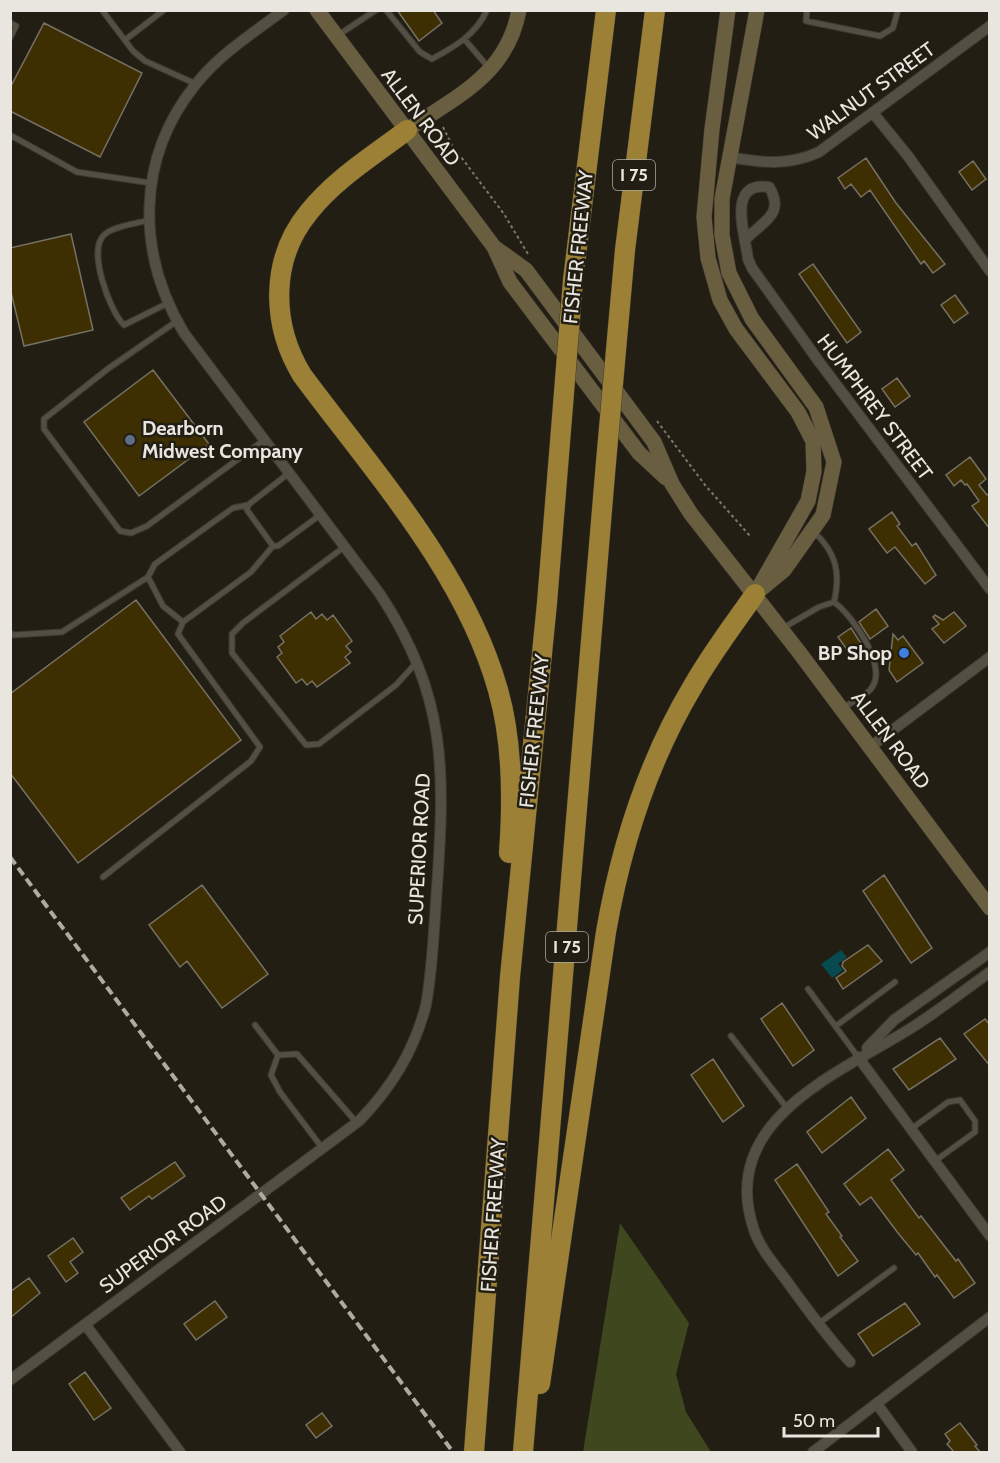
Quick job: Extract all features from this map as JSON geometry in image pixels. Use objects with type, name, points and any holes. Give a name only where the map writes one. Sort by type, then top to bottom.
[{"type":"highway","name":"FISHER FREEWAY","points":[[474,1452],[510,977],[546,614],[573,280],[606,10]]},
{"type":"highway","name":"I 75","points":[[524,1443],[625,250],[655,10]]},
{"type":"highway","points":[[407,130],[328,191],[308,212],[296,231],[280,277],[281,326],[289,351],[302,375],[453,583],[487,655],[499,692],[509,756],[512,812],[506,896],[510,977]]},
{"type":"highway","points":[[524,1443],[541,1382],[606,932],[621,860],[640,798],[686,698],[707,663],[755,594]]},
{"type":"main road","name":"ALLEN ROAD","points":[[317,10],[494,247],[526,270],[654,442],[672,484],[990,908]]},
{"type":"main road","points":[[407,130],[491,71],[511,40],[519,10]]},
{"type":"main road","points":[[728,10],[712,129],[704,217],[708,258],[720,300],[736,329],[798,412],[813,441],[814,471],[808,501],[795,528],[774,557],[755,594]]},
{"type":"main road","points":[[755,594],[784,570],[823,515],[834,462],[816,406],[752,320],[729,273],[722,235],[722,199],[757,10]]},
{"type":"street","name":"SUPERIOR ROAD","points":[[10,1380],[357,1123],[387,1090],[410,1053],[422,1021],[429,988],[443,786],[434,716],[416,663],[391,612],[177,321],[156,272],[148,220],[151,183],[163,139],[181,105],[196,84],[227,53],[284,10]]},
{"type":"street","name":"WALNUT STREET","points":[[730,157],[779,163],[808,157],[834,142],[990,27]]},
{"type":"street","points":[[873,113],[908,156],[990,271]]},
{"type":"street","name":"HUMPHREY STREET","points":[[746,239],[769,219],[776,207],[775,197],[769,188],[757,186],[748,190],[741,200],[748,260],[752,268],[833,382],[990,589]]},
{"type":"street","points":[[870,747],[990,657]]},
{"type":"street","points":[[858,1057],[894,1020],[990,952]]},
{"type":"street","points":[[850,1362],[818,1324],[764,1249],[754,1229],[749,1210],[750,1170],[755,1149],[772,1121],[787,1108],[858,1057],[908,1030],[990,972]]},
{"type":"street","points":[[858,1057],[990,1236]]},
{"type":"street","points":[[813,1452],[990,1317]]},
{"type":"street","points":[[85,1324],[180,1452]]},
{"type":"street","points":[[877,1404],[912,1452]]},
{"type":"lane","points":[[102,10],[145,61],[196,84]]},
{"type":"lane","points":[[125,40],[164,10]]},
{"type":"lane","points":[[336,37],[376,10]]},
{"type":"lane","points":[[386,10],[420,52],[432,60],[465,40],[482,22],[487,10]]},
{"type":"lane","points":[[807,10],[806,21],[880,36],[893,28],[898,10]]},
{"type":"lane","points":[[10,23],[16,26],[10,38]]},
{"type":"lane","points":[[465,40],[491,71]]},
{"type":"lane","points":[[10,135],[77,172],[151,183]]},
{"type":"lane","points":[[148,220],[105,233],[97,243],[97,260],[115,317],[124,325],[168,303]]},
{"type":"lane","points":[[177,321],[109,368],[44,419],[44,429],[120,531],[131,533],[147,526],[264,440]]},
{"type":"lane","points":[[10,633],[13,635],[62,632],[148,577],[155,564],[233,508],[248,505],[289,473]]},
{"type":"lane","points":[[248,505],[247,510],[273,546]]},
{"type":"lane","points":[[103,878],[252,761],[260,747],[178,634],[183,622],[250,572],[273,546],[278,546],[320,515]]},
{"type":"lane","points":[[812,531],[832,552],[837,567],[839,581],[834,602]]},
{"type":"lane","points":[[344,547],[243,623],[232,634],[232,653],[306,745],[319,744],[396,685],[416,663]]},
{"type":"lane","points":[[148,577],[163,606],[183,622]]},
{"type":"lane","points":[[781,629],[819,607],[834,602]]},
{"type":"lane","points":[[834,602],[843,609],[870,647],[876,672],[869,691],[841,708]]},
{"type":"lane","points":[[836,1026],[896,982]]},
{"type":"lane","points":[[808,989],[858,1057]]},
{"type":"lane","points":[[255,1025],[278,1055]]},
{"type":"lane","points":[[731,1036],[787,1108]]},
{"type":"lane","points":[[278,1055],[297,1054],[357,1123]]},
{"type":"lane","points":[[278,1055],[271,1075],[280,1092],[324,1149]]},
{"type":"lane","points":[[911,1129],[948,1102],[960,1100],[975,1121],[975,1132],[935,1161]]},
{"type":"lane","points":[[818,1324],[894,1269]]},
{"type":"green space","points":[[620,1223],[689,1323],[676,1374],[686,1412],[711,1452],[583,1452]]},
{"type":"water","points":[[841,950],[847,957],[838,964],[843,970],[832,978],[821,964]]},
{"type":"building","points":[[397,10],[433,10],[442,23],[419,41]]},
{"type":"building","points":[[44,23],[142,73],[100,157],[10,111],[10,88]]},
{"type":"building","points":[[866,158],[896,203],[945,264],[933,273],[924,261],[921,264],[870,190],[861,197],[851,184],[845,189],[838,178]]},
{"type":"building","points":[[973,161],[986,179],[972,190],[959,172]]},
{"type":"building","points":[[71,234],[93,330],[24,346],[10,288],[10,248]]},
{"type":"building","points":[[813,264],[861,332],[847,343],[799,274]]},
{"type":"building","points":[[955,295],[968,313],[954,323],[941,305]]},
{"type":"building","points":[[153,370],[209,444],[139,496],[84,422]]},
{"type":"building","points":[[897,378],[910,396],[895,407],[882,389]]},
{"type":"building","points":[[970,457],[986,479],[979,485],[987,495],[990,493],[990,529],[972,506],[979,501],[967,484],[965,485],[961,480],[954,486],[946,475]]},
{"type":"building","points":[[892,512],[900,524],[897,526],[912,546],[916,543],[936,575],[925,584],[895,547],[887,553],[869,529]]},
{"type":"building","points":[[136,600],[241,740],[78,863],[10,773],[10,694]]},
{"type":"building","points":[[876,609],[888,626],[870,639],[859,622]]},
{"type":"building","points":[[311,612],[316,619],[322,614],[327,620],[333,615],[352,641],[346,646],[351,652],[345,657],[350,663],[317,687],[312,681],[307,685],[302,679],[296,683],[277,657],[282,653],[278,647],[284,642],[280,636]]},
{"type":"building","points":[[954,612],[966,626],[944,643],[932,629],[939,624],[933,617],[935,615],[943,620]]},
{"type":"building","points":[[851,628],[862,645],[850,654],[838,637]]},
{"type":"building","name":"BP Shop","points":[[893,634],[898,640],[903,636],[923,663],[897,682],[889,670]]},
{"type":"building","points":[[884,875],[932,948],[911,963],[863,891]]},
{"type":"building","points":[[202,885],[268,974],[222,1008],[187,961],[180,967],[149,925]]},
{"type":"building","points":[[868,945],[882,961],[843,989],[836,978],[846,971],[842,966],[843,962]]},
{"type":"building","points":[[782,1003],[814,1050],[793,1066],[761,1019]]},
{"type":"building","points":[[985,1019],[990,1025],[990,1066],[964,1034]]},
{"type":"building","points":[[940,1038],[956,1059],[909,1090],[893,1069]]},
{"type":"building","points":[[713,1059],[744,1106],[723,1122],[691,1075]]},
{"type":"building","points":[[851,1097],[866,1118],[822,1153],[807,1132]]},
{"type":"building","points":[[888,1149],[904,1170],[891,1180],[919,1218],[921,1216],[956,1261],[958,1259],[975,1283],[954,1298],[918,1253],[916,1255],[871,1197],[860,1205],[844,1184]]},
{"type":"building","points":[[175,1162],[185,1176],[152,1199],[149,1196],[130,1210],[121,1198]]},
{"type":"building","points":[[797,1164],[829,1212],[826,1214],[842,1236],[840,1237],[858,1261],[838,1276],[775,1180]]},
{"type":"building","points":[[73,1238],[83,1252],[70,1262],[78,1273],[66,1282],[48,1256]]},
{"type":"building","points":[[29,1278],[40,1293],[10,1318],[10,1292]]},
{"type":"building","points":[[215,1301],[227,1317],[196,1340],[184,1324]]},
{"type":"building","points":[[905,1303],[920,1324],[873,1356],[858,1334]]},
{"type":"building","points":[[85,1372],[111,1408],[94,1420],[69,1384]]},
{"type":"building","points":[[322,1413],[332,1426],[316,1438],[306,1425]]},
{"type":"building","points":[[960,1423],[980,1452],[954,1452],[947,1444],[950,1441],[945,1434]]},
{"type":"railway","points":[[10,857],[453,1452]]},
{"type":"place","name":"Dearborn Midwest Company","points":[[130,440]]},
{"type":"place","name":"BP Shop","points":[[904,653]]}]
